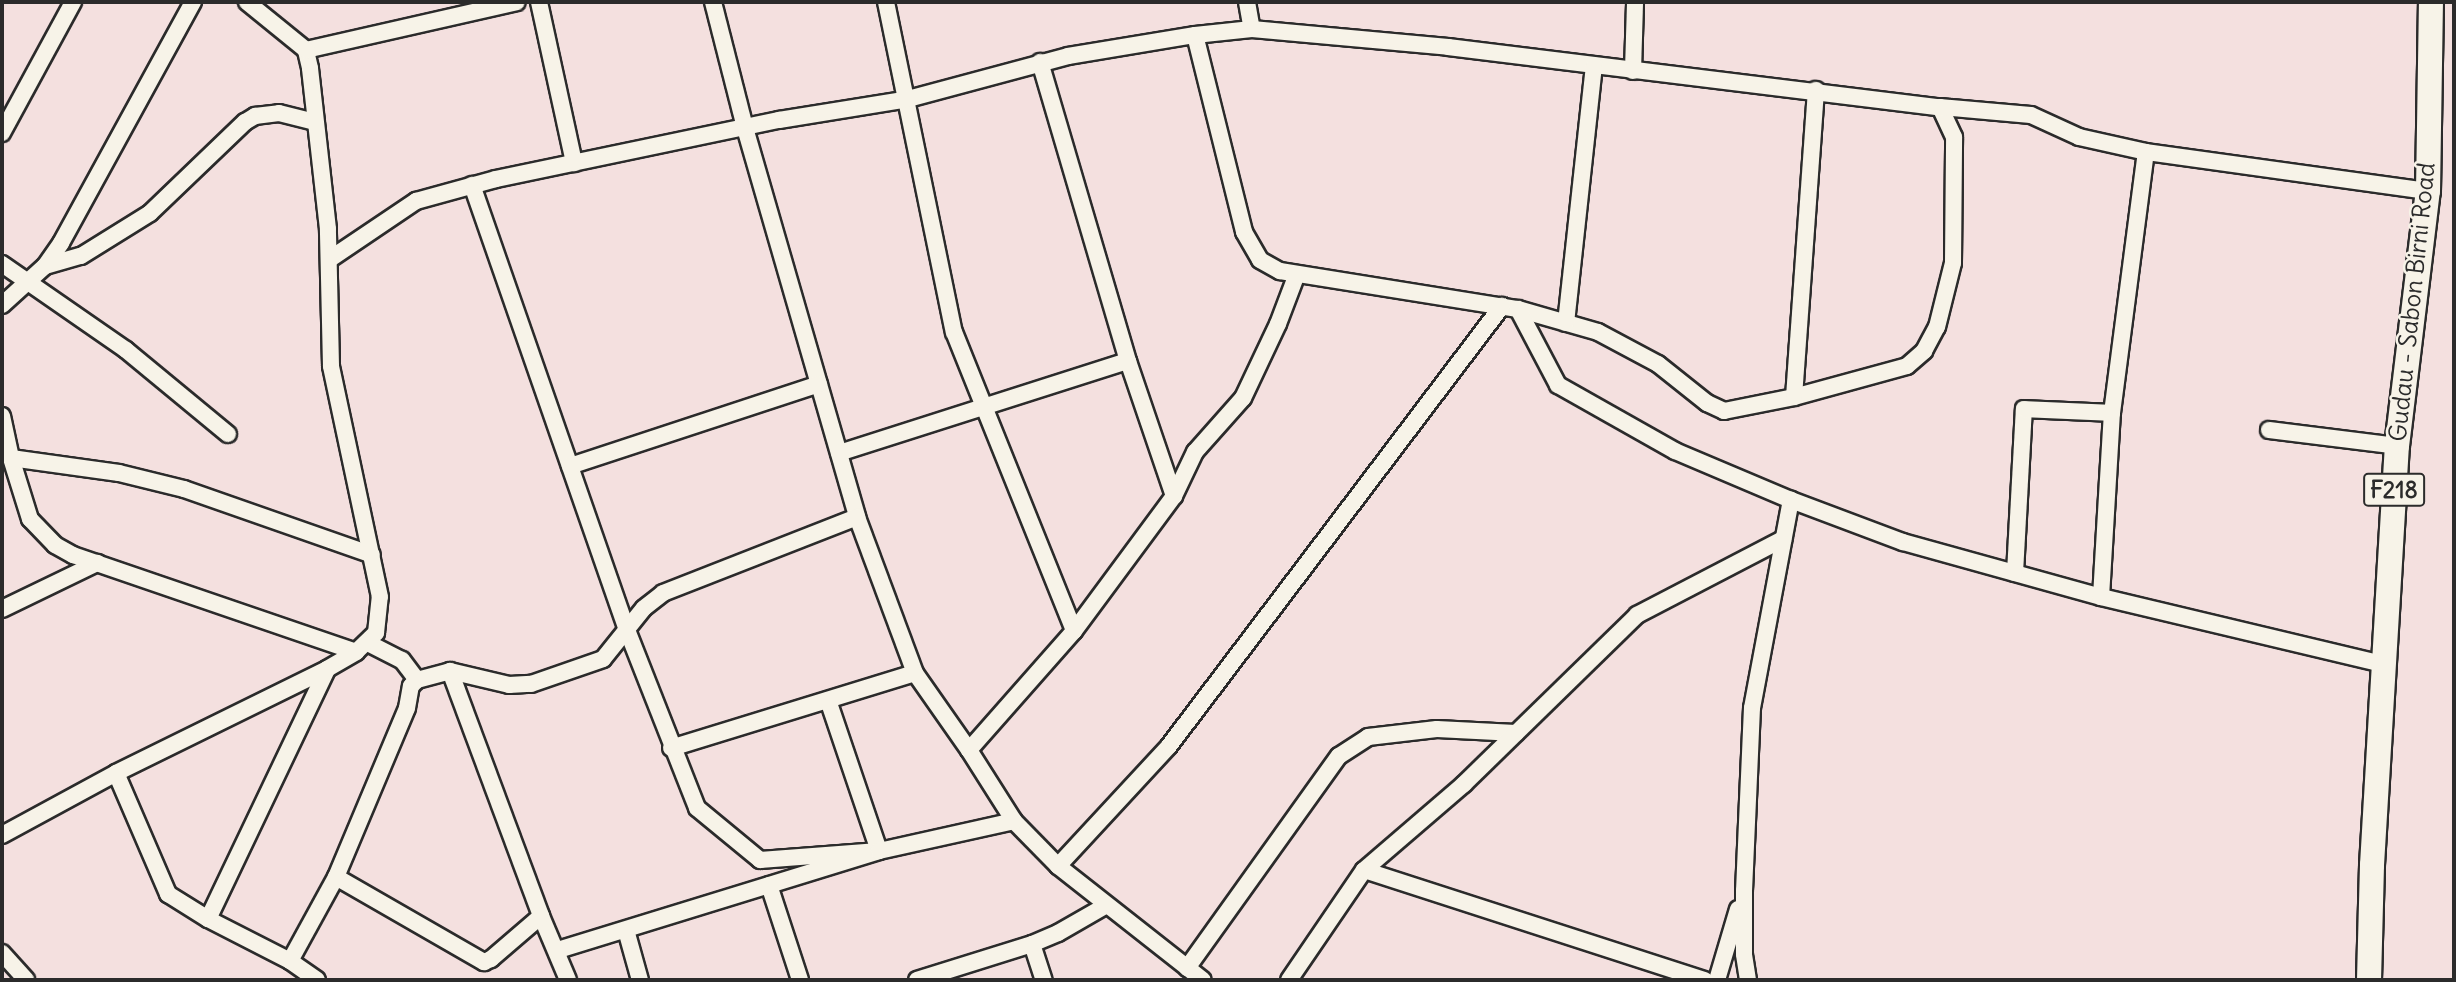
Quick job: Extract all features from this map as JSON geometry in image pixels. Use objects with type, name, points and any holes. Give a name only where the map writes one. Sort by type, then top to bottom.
[{"type":"main road","name":"Gudau - Sabon Birni Road","points":[[2369,980],[2383,664],[2397,446],[2428,191],[2431,2]]},
{"type":"street","points":[[2,133],[73,2]]},
{"type":"street","points":[[2,305],[45,266],[61,243],[193,2]]},
{"type":"street","points":[[2,835],[116,773],[327,668],[362,647],[376,633],[380,597],[331,366],[330,259],[325,184],[314,122],[306,50],[247,2]]},
{"type":"street","points":[[306,50],[517,2]]},
{"type":"street","points":[[539,2],[574,163]]},
{"type":"street","points":[[713,2],[745,128],[858,517],[915,673],[1014,821],[1058,866],[1105,906],[1203,980]]},
{"type":"street","points":[[886,2],[954,332],[1074,631]]},
{"type":"street","points":[[1248,2],[1252,29]]},
{"type":"street","points":[[1633,71],[1635,2]]},
{"type":"street","points":[[330,259],[416,201],[472,185],[745,128],[908,99],[1040,62],[1195,35],[1252,29],[1448,47],[1940,107],[2031,115],[2078,137],[2146,152],[2428,191]]},
{"type":"street","points":[[1195,35],[1244,232],[1260,260],[1280,271],[1510,308],[1598,332],[1658,364],[1707,403],[1724,411],[1794,397],[1907,366],[1924,351],[1937,327],[1953,263],[1954,137],[1940,107]]},
{"type":"street","points":[[1040,62],[1128,361],[1174,496]]},
{"type":"street","points":[[1566,323],[1594,66]]},
{"type":"street","points":[[1794,397],[1816,90]]},
{"type":"street","points":[[45,266],[81,256],[150,213],[245,122],[255,116],[279,113],[314,122]]},
{"type":"street","points":[[2101,597],[2112,412],[2146,152]]},
{"type":"street","points":[[472,185],[627,630],[671,748],[697,808],[760,860],[879,851]]},
{"type":"street","points":[[2,264],[28,279],[126,350],[228,434]]},
{"type":"street","points":[[969,750],[1074,631],[1174,496],[1195,453],[1243,398],[1278,324],[1297,274]]},
{"type":"street","points":[[1510,308],[1558,385],[1675,452],[1790,500],[1903,542],[2101,597],[2383,664]]},
{"type":"street","points":[[1058,866],[1169,746],[1510,308]]},
{"type":"street","points":[[839,453],[982,405],[1128,361]]},
{"type":"street","points":[[570,466],[819,384]]},
{"type":"street","points":[[2015,573],[2024,409],[2112,412]]},
{"type":"street","points":[[2,416],[11,458],[30,519],[55,545],[97,563],[402,660],[417,680]]},
{"type":"street","points":[[2269,430],[2397,446]]},
{"type":"street","points":[[11,458],[119,472],[184,489],[372,555]]},
{"type":"street","points":[[1748,980],[1744,954],[1744,891],[1752,708],[1790,500]]},
{"type":"street","points":[[290,961],[336,877],[407,708],[411,686],[417,680],[450,670],[509,685],[531,684],[603,659],[644,608],[663,593],[858,517]]},
{"type":"street","points":[[1289,980],[1364,870],[1464,785],[1637,615],[1783,539]]},
{"type":"street","points":[[2,608],[97,563]]},
{"type":"street","points":[[208,919],[327,668]]},
{"type":"street","points":[[450,670],[541,916],[558,950],[568,980]]},
{"type":"street","points":[[671,748],[915,673]]},
{"type":"street","points":[[828,700],[879,851]]},
{"type":"street","points":[[1187,968],[1339,756],[1368,737],[1437,729],[1517,733]]},
{"type":"street","points":[[116,773],[168,894],[208,919],[290,961],[317,980]]},
{"type":"street","points":[[558,950],[879,851],[1014,821]]},
{"type":"street","points":[[1364,870],[1705,980]]},
{"type":"street","points":[[336,877],[484,962],[491,960],[541,916]]},
{"type":"street","points":[[769,885],[800,980]]},
{"type":"street","points":[[1717,980],[1744,891]]},
{"type":"street","points":[[917,980],[1032,944],[1058,933],[1105,906]]},
{"type":"street","points":[[626,930],[640,980]]},
{"type":"street","points":[[1032,944],[1044,980]]},
{"type":"street","points":[[2,953],[26,980]]}]
